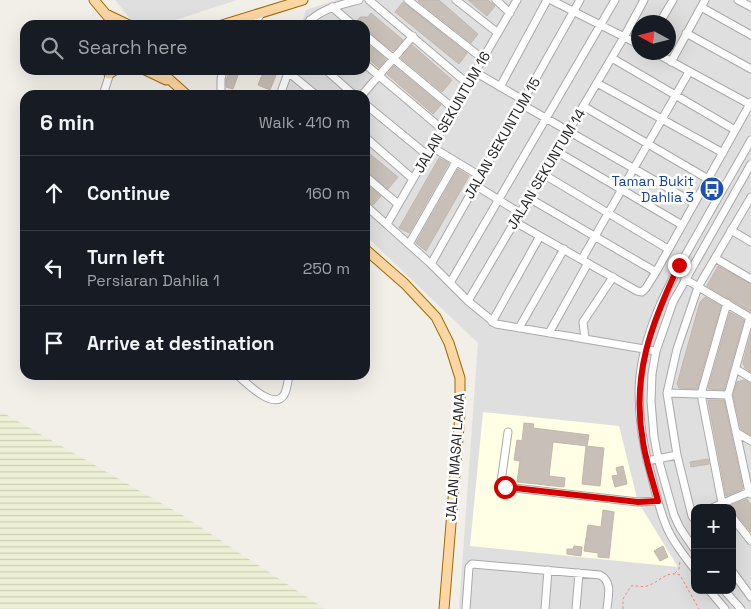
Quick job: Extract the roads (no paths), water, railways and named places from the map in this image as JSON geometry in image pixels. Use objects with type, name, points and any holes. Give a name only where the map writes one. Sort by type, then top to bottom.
[{"type":"main road","points":[[94,0],[110,20]]},
{"type":"main road","points":[[240,20],[303,0]]},
{"type":"main road","points":[[156,75],[175,84]]},
{"type":"main road","points":[[165,75],[182,90]]},
{"type":"main road","points":[[171,75],[183,90]]},
{"type":"main road","name":"JALAN MASAI LAMA","points":[[370,253],[405,284],[436,317],[449,343],[460,378],[460,414],[444,609]]},
{"type":"street","points":[[314,20],[332,8],[359,0]]},
{"type":"street","points":[[369,0],[468,84]]},
{"type":"street","points":[[408,0],[483,59]]},
{"type":"street","points":[[456,0],[498,33]]},
{"type":"street","points":[[496,0],[510,13]]},
{"type":"street","name":"JALAN SEKUNTUM 16","points":[[387,224],[517,0]]},
{"type":"street","points":[[500,87],[547,0]]},
{"type":"street","points":[[551,0],[631,40]]},
{"type":"street","name":"JALAN SEKUNTUM 15","points":[[430,264],[580,0]]},
{"type":"street","points":[[450,283],[615,0]]},
{"type":"street","name":"JALAN SEKUNTUM 14","points":[[468,300],[584,106],[644,0]]},
{"type":"street","points":[[664,15],[673,0]]},
{"type":"street","points":[[671,62],[705,0]]},
{"type":"street","points":[[738,0],[751,7]]},
{"type":"street","points":[[700,7],[751,35]]},
{"type":"street","points":[[332,8],[347,20]]},
{"type":"street","points":[[257,20],[261,14]]},
{"type":"street","points":[[686,33],[751,69]]},
{"type":"street","points":[[366,90],[413,36]]},
{"type":"street","points":[[370,39],[454,109]]},
{"type":"street","points":[[612,58],[735,130]]},
{"type":"street","points":[[515,222],[637,291],[642,292],[646,288],[751,104],[668,60]]},
{"type":"street","points":[[370,68],[442,129]]},
{"type":"street","points":[[475,72],[545,119],[694,203]]},
{"type":"street","points":[[548,333],[585,261],[595,236],[689,72]]},
{"type":"street","points":[[105,90],[110,75]]},
{"type":"street","points":[[221,75],[221,90]]},
{"type":"street","points":[[282,90],[288,75]]},
{"type":"street","points":[[294,75],[310,90]]},
{"type":"street","points":[[332,75],[348,90]]},
{"type":"street","points":[[597,83],[722,153]]},
{"type":"street","points":[[584,106],[708,179]]},
{"type":"street","points":[[370,108],[426,154]]},
{"type":"street","points":[[691,564],[670,533],[658,501],[647,461],[640,422],[639,391],[646,348],[662,300],[679,265],[751,140]]},
{"type":"street","points":[[370,141],[413,179]]},
{"type":"street","points":[[432,147],[480,176]]},
{"type":"street","points":[[556,152],[682,225]]},
{"type":"street","points":[[409,244],[456,162]]},
{"type":"street","points":[[694,549],[680,528],[674,515],[658,458],[651,401],[652,374],[656,351],[673,302],[751,164]]},
{"type":"street","points":[[543,174],[668,249]]},
{"type":"street","points":[[370,180],[398,204]]},
{"type":"street","points":[[475,185],[520,213]]},
{"type":"street","points":[[691,506],[677,455],[667,394],[677,349],[698,287],[731,230],[748,209],[751,196]]},
{"type":"street","points":[[529,198],[656,272]]},
{"type":"street","points":[[370,209],[492,322],[656,351]]},
{"type":"street","points":[[731,230],[751,242]]},
{"type":"street","points":[[492,322],[540,236]]},
{"type":"street","points":[[519,328],[564,249]]},
{"type":"street","points":[[715,258],[751,279]]},
{"type":"street","points":[[585,339],[583,322],[613,277]]},
{"type":"street","points":[[685,279],[750,317],[728,395],[750,493],[728,504]]},
{"type":"street","points":[[724,504],[701,394],[727,303]]},
{"type":"street","points":[[736,369],[751,378]]},
{"type":"street","points":[[243,380],[263,396],[274,399],[280,398],[284,394],[288,380]]},
{"type":"street","points":[[667,394],[728,395]]},
{"type":"street","points":[[508,432],[501,482],[505,487],[638,502],[658,501]]},
{"type":"street","points":[[736,432],[751,441]]},
{"type":"street","points":[[647,461],[677,455]]},
{"type":"street","points":[[736,522],[751,541]]},
{"type":"street","points":[[466,609],[469,567],[472,564],[598,574],[606,580],[609,586],[607,609]]},
{"type":"street","points":[[545,609],[548,570]]},
{"type":"street","points":[[576,609],[579,573]]},
{"type":"street","points":[[736,576],[751,597]]},
{"type":"street","points":[[713,594],[726,609]]},
{"type":"street","points":[[728,594],[741,609]]},
{"type":"place","name":"Taman Bukit Dahlia 3","points":[[712,189]]}]
